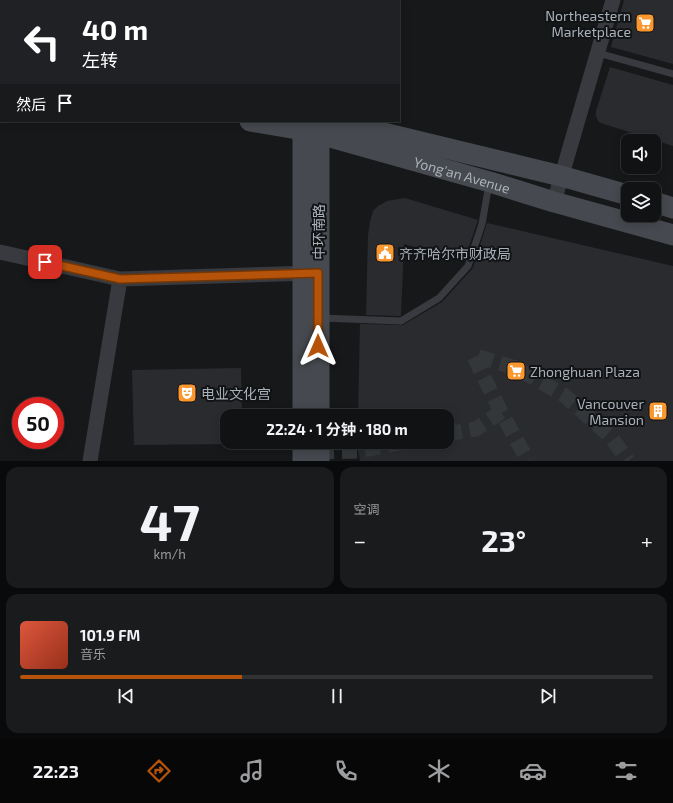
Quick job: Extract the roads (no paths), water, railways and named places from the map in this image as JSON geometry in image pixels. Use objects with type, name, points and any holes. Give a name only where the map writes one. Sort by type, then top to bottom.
[{"type":"main road","name":"Yong'an Avenue","points":[[266,122],[316,125],[561,176],[621,193]]},
{"type":"main road","name":"Yong'an Avenue","points":[[316,125],[554,202],[673,235]]},
{"type":"main road","name":"中环南路","points":[[303,409],[311,273],[316,125]]},
{"type":"main road","points":[[661,204],[673,208]]},
{"type":"main road","name":"中环南路","points":[[311,273],[318,318],[319,409]]},
{"type":"main road","points":[[303,449],[303,461]]},
{"type":"main road","points":[[319,449],[319,461]]},
{"type":"street","points":[[554,202],[613,0]]},
{"type":"street","points":[[0,252],[120,279],[311,273]]},
{"type":"street","points":[[90,461],[120,279]]},
{"type":"lane","points":[[598,52],[673,74]]},
{"type":"lane","points":[[318,318],[401,321],[439,298],[468,266],[482,224],[490,182]]},
{"type":"tunnel","points":[[501,412],[473,355],[516,368],[564,395],[611,437],[628,461]]},
{"type":"tunnel","points":[[454,433],[476,429],[501,412],[528,461]]},
{"type":"tunnel","points":[[319,452],[358,451],[368,449]]},
{"type":"place","name":"Northeastern Marketplace","points":[[645,23]]},
{"type":"place","name":"齐齐哈尔市财政局","points":[[385,253]]},
{"type":"place","name":"Zhonghuan Plaza","points":[[516,371]]},
{"type":"place","name":"电业文化宫","points":[[187,393]]},
{"type":"place","name":"Vancouver Mansion","points":[[658,411]]}]
